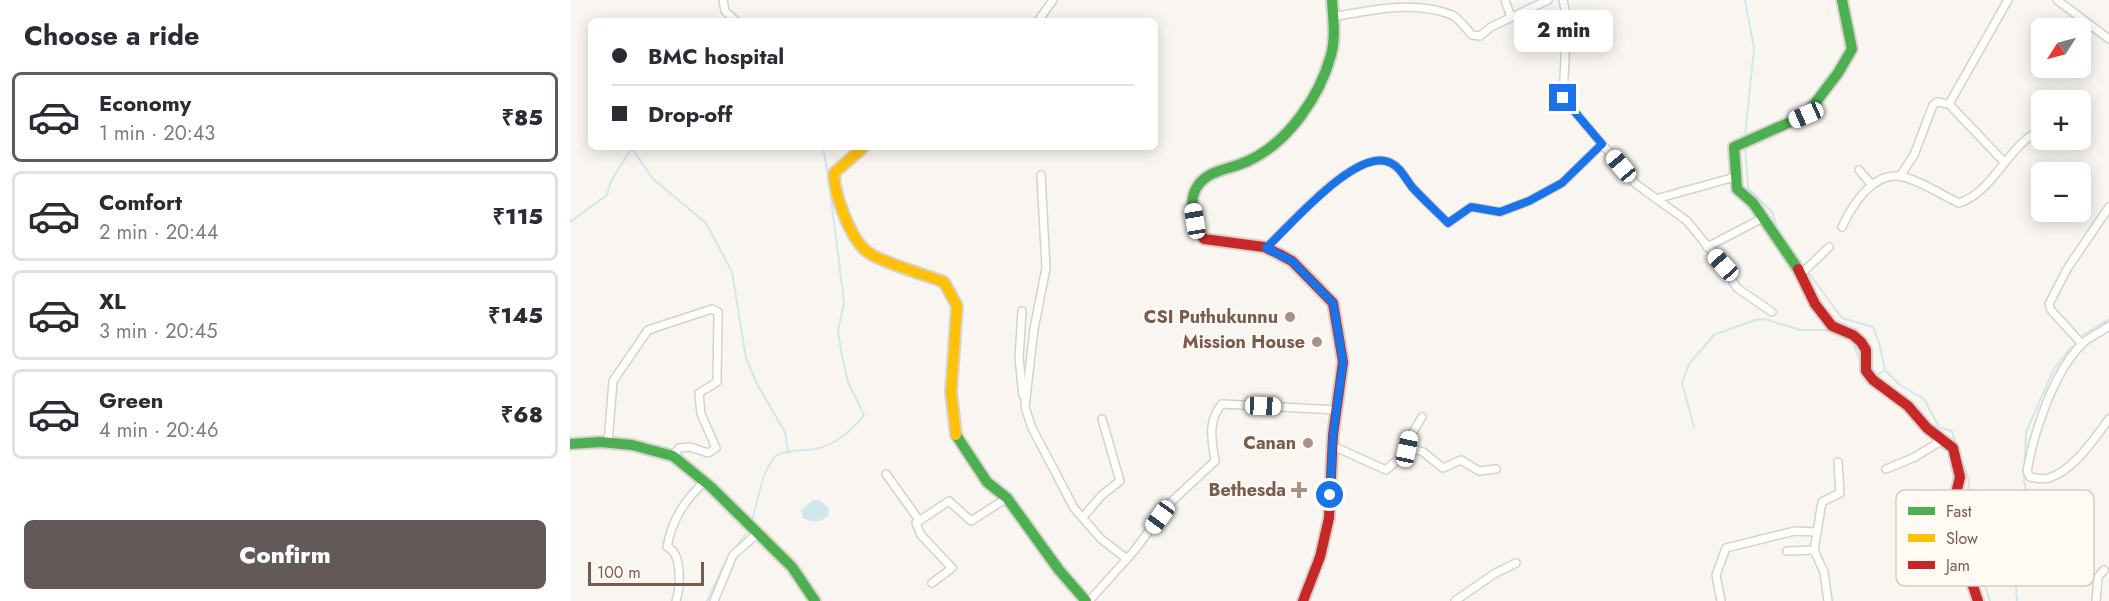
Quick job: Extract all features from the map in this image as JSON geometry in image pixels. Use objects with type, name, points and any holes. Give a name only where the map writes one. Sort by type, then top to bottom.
[{"type":"street","points":[[723,0],[725,11],[733,18]]},
{"type":"street","points":[[1040,18],[1053,0]]},
{"type":"street","points":[[1303,601],[1320,558],[1329,518],[1333,446],[1343,362],[1333,303],[1292,261],[1266,248],[1204,239],[1195,221],[1193,196],[1197,185],[1208,176],[1250,161],[1281,137],[1306,109],[1331,54],[1332,0]]},
{"type":"street","points":[[1505,0],[1511,17]]},
{"type":"street","points":[[1333,17],[1391,6],[1428,8],[1454,16],[1472,35],[1480,36],[1511,17],[1548,0]]},
{"type":"street","points":[[1563,0],[1566,19],[1563,98],[1636,184],[1687,221],[1723,265],[1737,288],[1772,312]]},
{"type":"street","points":[[1842,0],[1852,49],[1838,73],[1806,115],[1734,147],[1737,189],[1753,203],[1801,274],[1815,304],[1832,326],[1853,334],[1861,342],[1866,350],[1866,371],[1908,406],[1927,428],[1953,448],[1960,477],[1957,490]]},
{"type":"street","points":[[1949,104],[2008,0]]},
{"type":"street","points":[[2057,0],[2109,39]]},
{"type":"street","points":[[1900,176],[1914,155],[1933,105],[1937,102],[1949,104],[2004,162]]},
{"type":"street","points":[[1842,227],[1850,210],[1872,185],[1885,178],[1900,176],[1959,203],[1984,186],[2025,138],[2031,135]]},
{"type":"street","points":[[1266,248],[1354,166],[1371,160],[1381,159],[1400,169],[1412,186],[1448,223],[1471,207],[1500,212],[1529,201],[1562,183],[1602,144]]},
{"type":"street","points":[[861,150],[834,173],[834,185],[845,220],[868,253],[944,282],[957,306],[951,392],[956,436],[987,482],[1007,498],[1059,570],[1088,601],[1127,559],[1170,503],[1215,461],[1211,432],[1214,413],[1221,404],[1338,410]]},
{"type":"street","points":[[1859,170],[1872,185]]},
{"type":"street","points":[[1025,407],[1030,358],[1046,268],[1041,175]]},
{"type":"street","points":[[1656,199],[1735,177]]},
{"type":"street","points":[[2082,344],[2051,310],[2049,304],[2067,269],[2109,207]]},
{"type":"street","points":[[1707,247],[1763,218]]},
{"type":"street","points":[[1801,274],[1828,247]]},
{"type":"street","points":[[608,443],[613,381],[648,330],[712,309],[718,312],[717,382],[699,393],[701,414],[716,448],[708,453],[683,447],[678,448],[673,456]]},
{"type":"street","points":[[1022,311],[1019,358],[1025,407],[1032,428],[1074,508],[1101,539],[1127,559]]},
{"type":"street","points":[[2109,326],[2082,344],[2062,374],[2033,438],[2027,471],[2030,477],[2048,479],[2069,465],[2086,449],[2109,419]]},
{"type":"street","points":[[1333,446],[1386,470],[1407,449],[1410,437],[1422,417]]},
{"type":"street","points":[[1083,517],[1102,495],[1120,481],[1102,419]]},
{"type":"street","points":[[1886,469],[1915,457],[1944,439]]},
{"type":"street","points":[[570,444],[632,445],[673,456],[704,482],[792,567],[815,601]]},
{"type":"street","points":[[1407,449],[1416,448],[1443,468],[1461,460],[1479,471],[1496,469]]},
{"type":"street","points":[[1828,601],[1824,572],[1814,550],[1822,502],[1840,493],[1838,462]]},
{"type":"street","points":[[886,474],[919,520]]},
{"type":"street","points":[[676,601],[677,556],[673,549],[667,548],[670,531],[684,501],[704,482]]},
{"type":"street","points":[[932,583],[952,568],[921,535],[916,523],[949,501],[971,522],[1007,498]]},
{"type":"street","points":[[1721,601],[1716,575],[1726,548],[1795,531],[1817,532]]},
{"type":"street","points":[[714,601],[733,555],[756,534]]},
{"type":"street","points":[[1787,551],[1814,550]]},
{"type":"street","points":[[1455,601],[1494,574],[1516,563]]},
{"type":"street","points":[[2096,601],[2098,577],[2104,570]]},
{"type":"street","points":[[1973,586],[1978,601]]},
{"type":"water","points":[[813,500],[819,500],[828,507],[829,515],[823,520],[809,521],[803,518],[801,510]]},
{"type":"waterway","points":[[1745,0],[1754,48],[1745,137]]},
{"type":"waterway","points":[[1745,146],[1748,188],[1772,212],[1777,228],[1798,260]]},
{"type":"waterway","points":[[570,222],[607,195],[611,181],[630,150]]},
{"type":"waterway","points":[[633,150],[653,179],[706,223],[732,272],[746,358],[757,384],[785,432],[788,453]]},
{"type":"waterway","points":[[824,150],[829,182]]},
{"type":"waterway","points":[[752,520],[763,480],[774,458],[783,453],[826,446],[849,431],[864,415],[848,382],[838,331],[844,302],[830,190]]},
{"type":"waterway","points":[[1808,272],[1842,318],[1873,327],[1885,370],[1900,385],[1924,399],[1939,427],[1952,431],[1956,444]]},
{"type":"waterway","points":[[1694,427],[1682,383],[1689,364],[1714,335],[1755,320],[1765,319],[1800,330],[1825,330],[1844,337]]},
{"type":"waterway","points":[[2083,335],[2109,319]]},
{"type":"waterway","points":[[1852,340],[1861,363]]},
{"type":"waterway","points":[[2026,490],[2024,481],[2026,432],[2054,369],[2071,347]]},
{"type":"waterway","points":[[1878,375],[1885,370]]},
{"type":"waterway","points":[[1960,456],[1969,480],[1969,490]]},
{"type":"waterway","points":[[733,551],[746,534]]},
{"type":"waterway","points":[[707,601],[729,555]]},
{"type":"waterway","points":[[1985,586],[1990,601]]},
{"type":"waterway","points":[[2016,586],[2017,601]]},
{"type":"traffic: fast","points":[[1202,236],[1196,224],[1192,203],[1199,184],[1209,175],[1242,164],[1276,143],[1300,117],[1319,86],[1333,48],[1332,0]]},
{"type":"traffic: fast","points":[[1798,269],[1753,203],[1737,189],[1734,147],[1806,115],[1838,73],[1852,49],[1842,0]]},
{"type":"traffic: fast","points":[[956,435],[987,482],[1007,498],[1059,570],[1086,601]]},
{"type":"traffic: fast","points":[[570,444],[601,442],[632,445],[673,456],[711,487],[792,567],[815,601]]},
{"type":"traffic: slow","points":[[861,150],[834,173],[840,205],[856,239],[862,247],[876,257],[944,282],[957,306],[951,392],[956,435]]},
{"type":"traffic: jam","points":[[1202,236],[1204,239],[1264,247],[1279,254],[1292,261],[1333,303],[1343,362],[1333,435],[1329,518],[1320,557],[1303,601]]},
{"type":"traffic: jam","points":[[1798,269],[1815,304],[1832,326],[1853,335],[1861,342],[1866,350],[1866,371],[1873,380],[1908,406],[1927,428],[1953,448],[1960,477],[1957,490]]},
{"type":"traffic: jam","points":[[1973,586],[1978,601]]},
{"type":"place","name":"CSI Puthukunnu","points":[[1290,317]]},
{"type":"place","name":"Mission House","points":[[1317,342]]},
{"type":"place","name":"Canan","points":[[1308,443]]},
{"type":"place","name":"Bethesda","points":[[1299,490]]},
{"type":"route","points":[[1330,495],[1333,435],[1343,362],[1333,303],[1292,261],[1266,248],[1354,166],[1371,160],[1381,159],[1400,169],[1412,186],[1448,223],[1471,207],[1500,212],[1529,201],[1562,183],[1602,144],[1563,98]]}]
